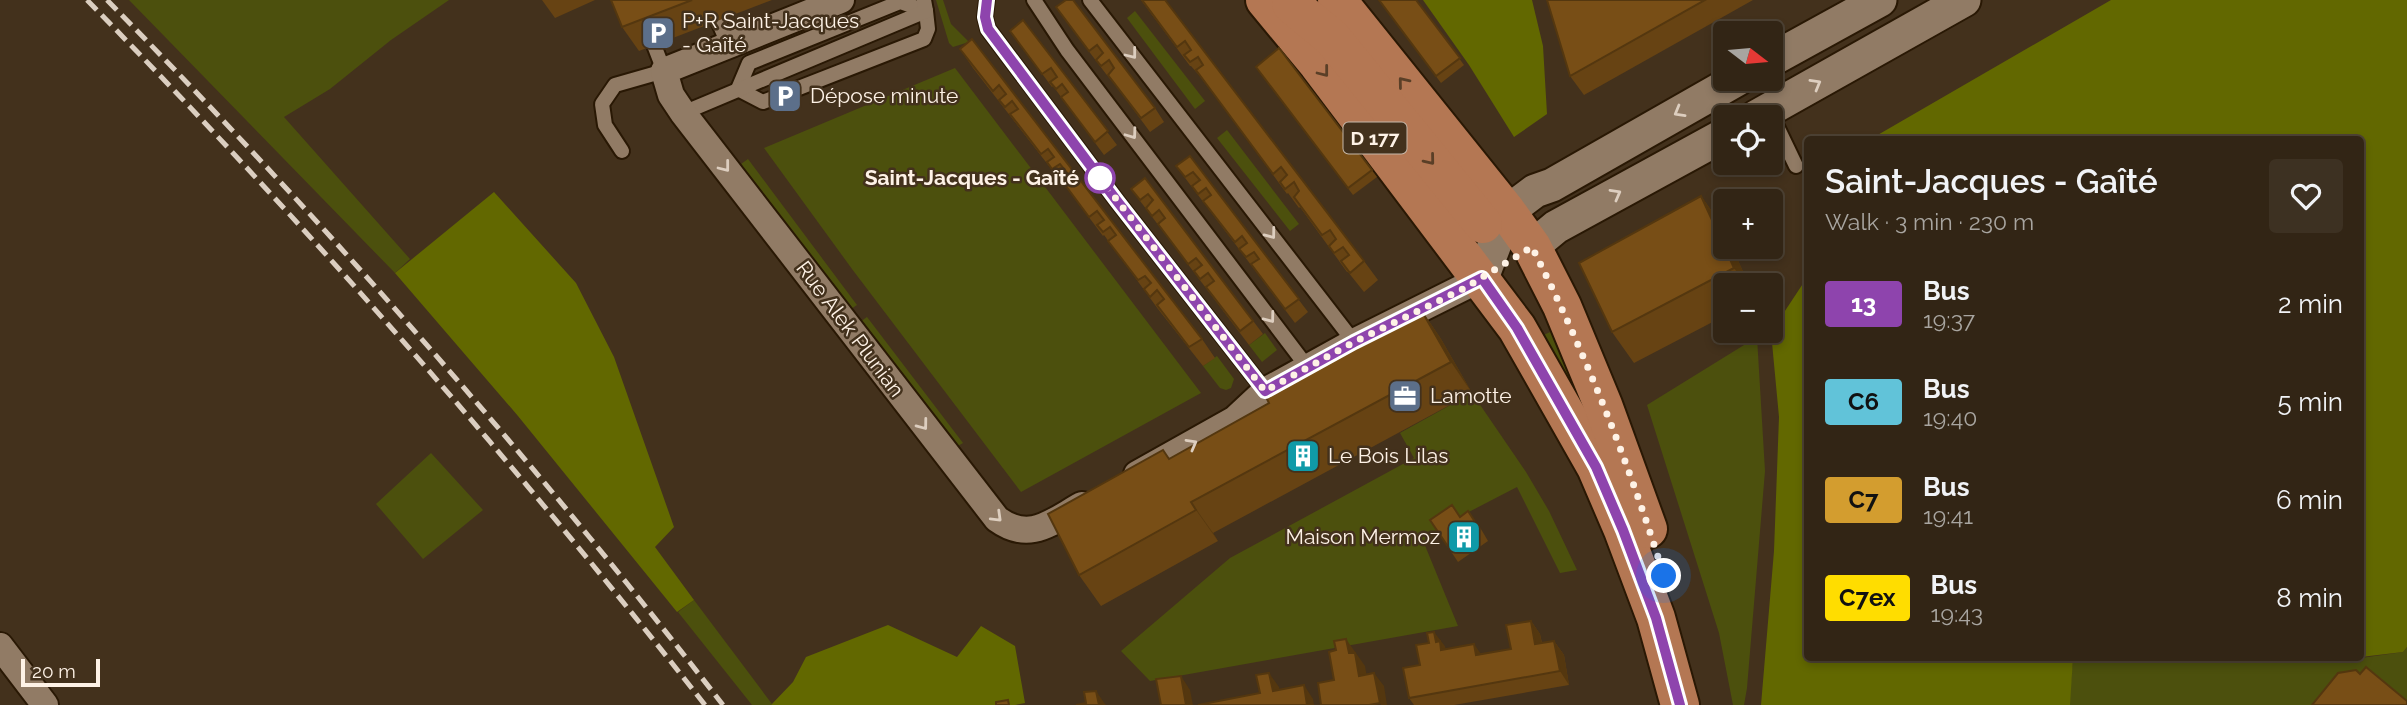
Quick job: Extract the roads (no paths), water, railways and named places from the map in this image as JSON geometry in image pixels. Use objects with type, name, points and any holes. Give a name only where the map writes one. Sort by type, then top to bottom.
[{"type":"main road","name":"D 177","points":[[1265,0],[1318,64],[1482,278]]},
{"type":"main road","name":"D 177","points":[[1287,0],[1332,38],[1512,233]]},
{"type":"main road","points":[[1337,0],[1512,233],[1562,306],[1633,483],[1686,646],[1701,705]]},
{"type":"main road","points":[[1512,233],[1482,278],[1517,328],[1596,467],[1656,618],[1680,705]]},
{"type":"street","points":[[664,71],[723,33],[841,0]]},
{"type":"street","points":[[1779,105],[1964,0]]},
{"type":"street","points":[[1783,53],[1861,4]]},
{"type":"street","name":"Rue Alek Plunian","points":[[664,71],[671,95],[683,113],[996,519],[1014,530],[1024,531],[1046,525],[1235,419],[1265,391],[1354,342],[1482,278]]},
{"type":"street","points":[[1512,233],[1535,191],[1717,91]]},
{"type":"street","points":[[1512,233],[1556,228],[1713,141]]},
{"type":"street","points":[[0,646],[45,705]]},
{"type":"lane","points":[[987,0],[985,17],[988,29],[1265,391]]},
{"type":"lane","points":[[1034,0],[1067,50],[1308,368]]},
{"type":"lane","points":[[1090,0],[1354,342]]},
{"type":"lane","points":[[683,113],[737,89],[925,6],[928,29],[924,39],[763,102],[737,89]]},
{"type":"lane","points":[[622,151],[605,125],[602,104],[615,85],[664,71],[654,45]]},
{"type":"lane","points":[[1783,146],[1796,166]]},
{"type":"railway","points":[[87,0],[249,170],[406,344],[558,523],[705,705]]},
{"type":"railway","points":[[107,0],[269,170],[426,344],[577,522],[723,705]]},
{"type":"place","name":"P+R Saint-Jacques - Gaîté","points":[[658,33]]},
{"type":"place","name":"Dépose minute","points":[[785,96]]},
{"type":"place","name":"Saint-Jacques - Gaîté","points":[[1100,178]]},
{"type":"place","name":"Lamotte","points":[[1405,396]]},
{"type":"place","name":"Le Bois Lilas","points":[[1303,456]]},
{"type":"place","name":"Maison Mermoz","points":[[1464,537]]}]
